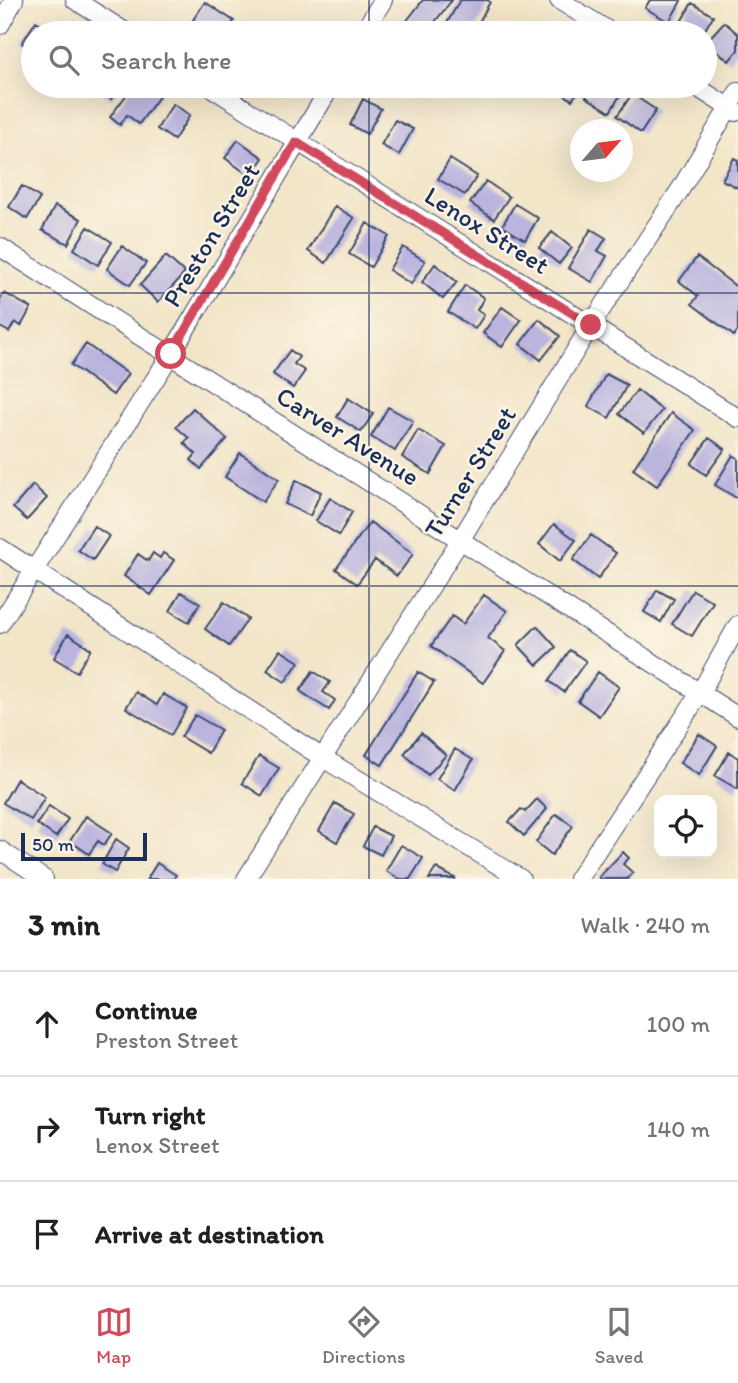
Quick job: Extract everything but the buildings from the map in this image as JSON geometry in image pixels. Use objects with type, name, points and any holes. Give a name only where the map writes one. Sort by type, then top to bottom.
[{"type":"street","points":[[0,25],[15,0]]},
{"type":"street","points":[[75,0],[108,21]]},
{"type":"street","points":[[370,21],[383,0]]},
{"type":"street","points":[[559,0],[593,21]]},
{"type":"street","points":[[717,96],[735,104]]},
{"type":"street","name":"Lenox Street","points":[[228,98],[738,418]]},
{"type":"street","name":"Preston Street","points":[[0,624],[171,354],[324,98]]},
{"type":"street","name":"Turner Street","points":[[246,879],[461,539],[591,325],[735,104]]},
{"type":"street","name":"Carver Avenue","points":[[0,247],[738,717]]},
{"type":"street","points":[[0,548],[323,758],[521,879]]},
{"type":"street","points":[[579,879],[700,693],[738,625]]},
{"type":"street","points":[[0,850],[44,879]]},
{"type":"route","points":[[171,354],[296,142],[591,325]]}]
